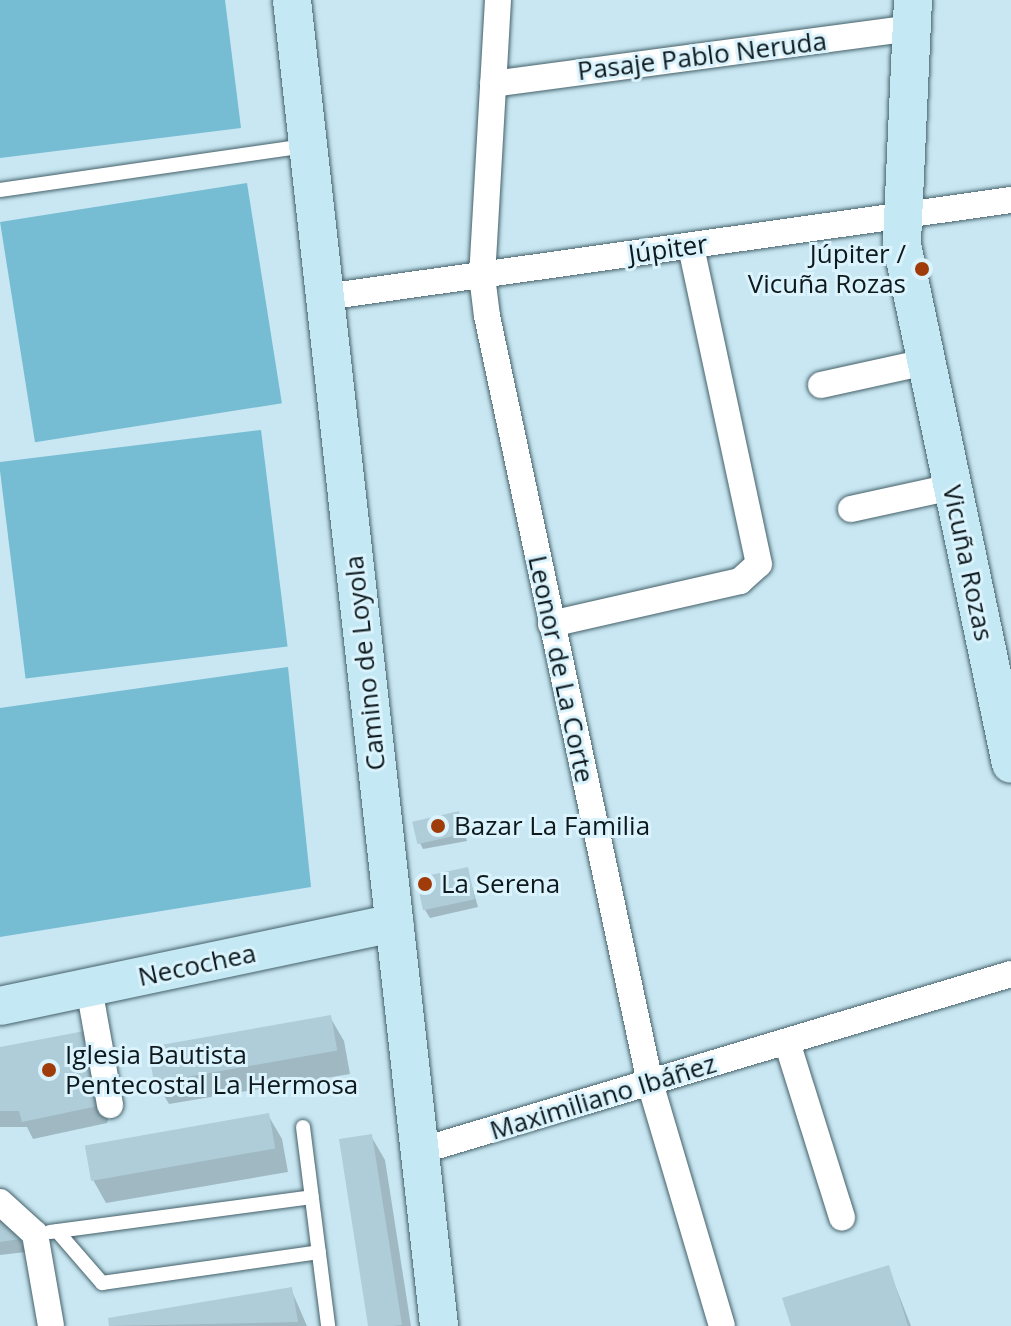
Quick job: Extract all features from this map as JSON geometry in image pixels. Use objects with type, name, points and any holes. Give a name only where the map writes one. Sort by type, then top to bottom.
[{"type":"street","name":"Camino de Loyola","points":[[292,0],[439,1326]]},
{"type":"street","name":"Leonor de La Corte","points":[[498,0],[482,276],[551,624],[650,1083],[722,1326]]},
{"type":"street","name":"Pasaje Pablo Neruda","points":[[493,84],[912,14]]},
{"type":"street","name":"Vicuña Rozas","points":[[912,14],[901,215],[906,267],[1011,764]]},
{"type":"street","name":"Júpiter","points":[[325,297],[1011,200]]},
{"type":"street","points":[[551,624],[740,581],[756,570],[760,557],[691,246]]},
{"type":"street","points":[[821,385],[926,362]]},
{"type":"street","points":[[851,509],[952,487]]},
{"type":"street","name":"Necochea","points":[[0,1006],[394,923]]},
{"type":"street","name":"Maximiliano Ibáñez","points":[[420,1151],[1011,974]]},
{"type":"street","points":[[89,988],[110,1105]]},
{"type":"street","points":[[787,1042],[842,1218]]},
{"type":"street","points":[[0,1202],[46,1233],[51,1326]]},
{"type":"lane","points":[[0,190],[308,146]]},
{"type":"lane","points":[[303,1127],[328,1326]]},
{"type":"lane","points":[[46,1233],[312,1197]]},
{"type":"lane","points":[[46,1233],[102,1283],[319,1252]]},
{"type":"shaded area","points":[[0,0],[225,0],[241,128],[0,158]]},
{"type":"shaded area","points":[[247,183],[282,403],[35,442],[0,222]]},
{"type":"shaded area","points":[[261,430],[288,646],[26,679],[0,462]]},
{"type":"shaded area","points":[[288,667],[311,887],[0,937],[0,708]]},
{"type":"building","name":"Bazar La Familia","points":[[459,811],[464,833],[417,844],[412,822]]},
{"type":"building","points":[[468,867],[475,899],[423,910],[416,878]]},
{"type":"building","points":[[331,1015],[337,1050],[154,1083],[148,1047]]},
{"type":"building","name":"Iglesia Bautista Pentecostal La Hermosa","points":[[90,1030],[98,1106],[22,1122],[19,1111],[0,1111],[0,1047]]},
{"type":"building","points":[[269,1113],[275,1148],[91,1181],[85,1145]]},
{"type":"building","points":[[372,1134],[402,1325],[368,1326],[339,1139]]},
{"type":"building","points":[[0,1218],[19,1233],[20,1239],[0,1242]]},
{"type":"building","points":[[889,1265],[908,1326],[791,1326],[782,1298]]},
{"type":"building","points":[[292,1287],[298,1322],[109,1326],[108,1318]]},
{"type":"place","name":"Júpiter / Vicuña Rozas","points":[[922,269]]},
{"type":"place","name":"Bazar La Familia","points":[[438,826]]},
{"type":"place","name":"La Serena","points":[[425,884]]},
{"type":"place","name":"Iglesia Bautista Pentecostal La Hermosa","points":[[49,1070]]}]
